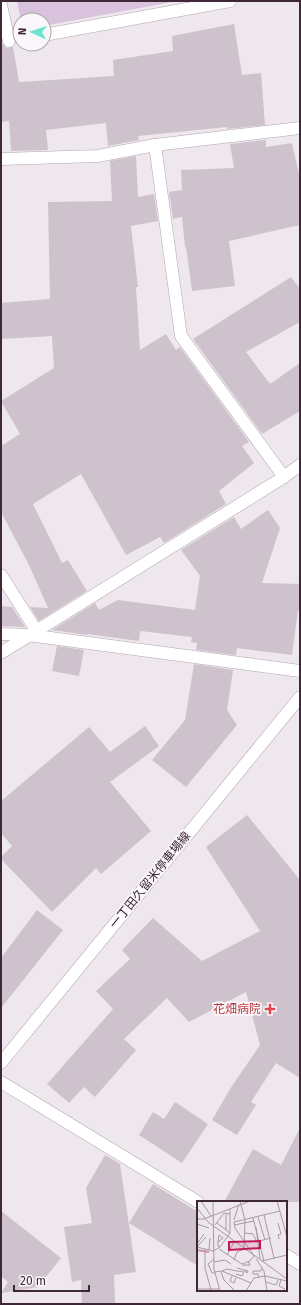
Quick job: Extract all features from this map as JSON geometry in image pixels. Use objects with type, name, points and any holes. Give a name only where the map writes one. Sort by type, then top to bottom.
[{"type":"street","points":[[52,34],[230,1]]},
{"type":"street","points":[[1,5],[10,41]]},
{"type":"street","points":[[1,159],[98,156],[155,145],[300,128]]},
{"type":"street","points":[[155,145],[181,336],[284,477]]},
{"type":"street","points":[[1,653],[32,632],[284,477],[300,465]]},
{"type":"street","points":[[1,575],[32,632]]},
{"type":"street","points":[[1,634],[32,632],[300,671]]},
{"type":"street","name":"一丁田久留米停車場線","points":[[1,1063],[300,697]]},
{"type":"street","points":[[1,1082],[197,1201]]},
{"type":"street","points":[[287,1256],[300,1264]]},
{"type":"shaded area","points":[[17,1],[177,1],[52,24],[52,12],[19,12]]},
{"type":"building","points":[[234,24],[242,75],[261,73],[265,125],[227,129],[227,127],[138,136],[139,140],[108,146],[106,123],[46,130],[48,150],[11,151],[9,121],[1,122],[1,42],[6,48],[12,47],[19,82],[114,76],[113,60],[173,51],[172,36]]},
{"type":"building","points":[[266,140],[266,147],[292,143],[300,179],[300,225],[229,241],[235,286],[192,291],[182,217],[173,219],[169,192],[182,190],[181,170],[234,168],[230,144]]},
{"type":"building","points":[[136,156],[138,197],[154,194],[158,221],[131,226],[138,287],[136,287],[140,350],[166,334],[176,350],[180,347],[249,442],[242,446],[254,463],[219,491],[226,504],[164,543],[160,537],[126,555],[81,474],[33,504],[62,563],[68,560],[87,591],[39,621],[30,607],[48,608],[29,565],[1,512],[1,446],[20,434],[1,401],[54,368],[52,336],[1,339],[1,303],[50,299],[48,202],[112,201],[110,161]]},
{"type":"building","points":[[291,277],[300,289],[300,322],[246,352],[270,384],[300,363],[300,411],[262,434],[193,339]]},
{"type":"building","points":[[268,510],[280,528],[262,583],[300,584],[300,610],[298,610],[292,655],[237,648],[236,655],[196,650],[197,643],[191,642],[192,637],[140,631],[139,641],[52,630],[95,603],[99,610],[118,600],[195,610],[200,576],[181,550],[234,517],[241,529]]},
{"type":"building","points":[[1,606],[12,607],[25,627],[1,626]]},
{"type":"building","points":[[57,646],[84,650],[79,676],[52,671]]},
{"type":"building","points":[[194,664],[233,670],[227,710],[237,725],[186,787],[152,760],[185,720]]},
{"type":"building","points":[[145,726],[159,746],[110,782],[151,831],[101,874],[96,868],[52,912],[1,859],[1,857],[12,846],[1,833],[1,801],[89,727],[110,752]]},
{"type":"building","points":[[247,815],[300,880],[300,1078],[276,1063],[251,1102],[256,1105],[237,1135],[212,1120],[230,1089],[260,1045],[246,992],[189,1022],[167,998],[124,1039],[136,1050],[95,1097],[84,1087],[69,1103],[47,1084],[113,1009],[96,991],[130,959],[122,950],[153,918],[202,961],[260,931],[206,847]]},
{"type":"building","points":[[37,910],[63,930],[1,1008],[1,958]]},
{"type":"building","points":[[175,1102],[208,1124],[182,1163],[139,1135],[153,1112],[164,1119]]},
{"type":"building","points":[[300,1128],[300,1202],[225,1201],[253,1149],[281,1165]]},
{"type":"building","points":[[105,1155],[120,1164],[136,1272],[114,1275],[115,1304],[82,1304],[81,1280],[72,1282],[64,1227],[92,1223],[86,1188]]},
{"type":"building","points":[[153,1184],[197,1211],[197,1265],[129,1223]]},
{"type":"building","points":[[1,1211],[61,1258],[38,1287],[1,1293],[8,1282],[1,1276]]},
{"type":"place","name":"花畑病院","points":[[270,1009]]}]
